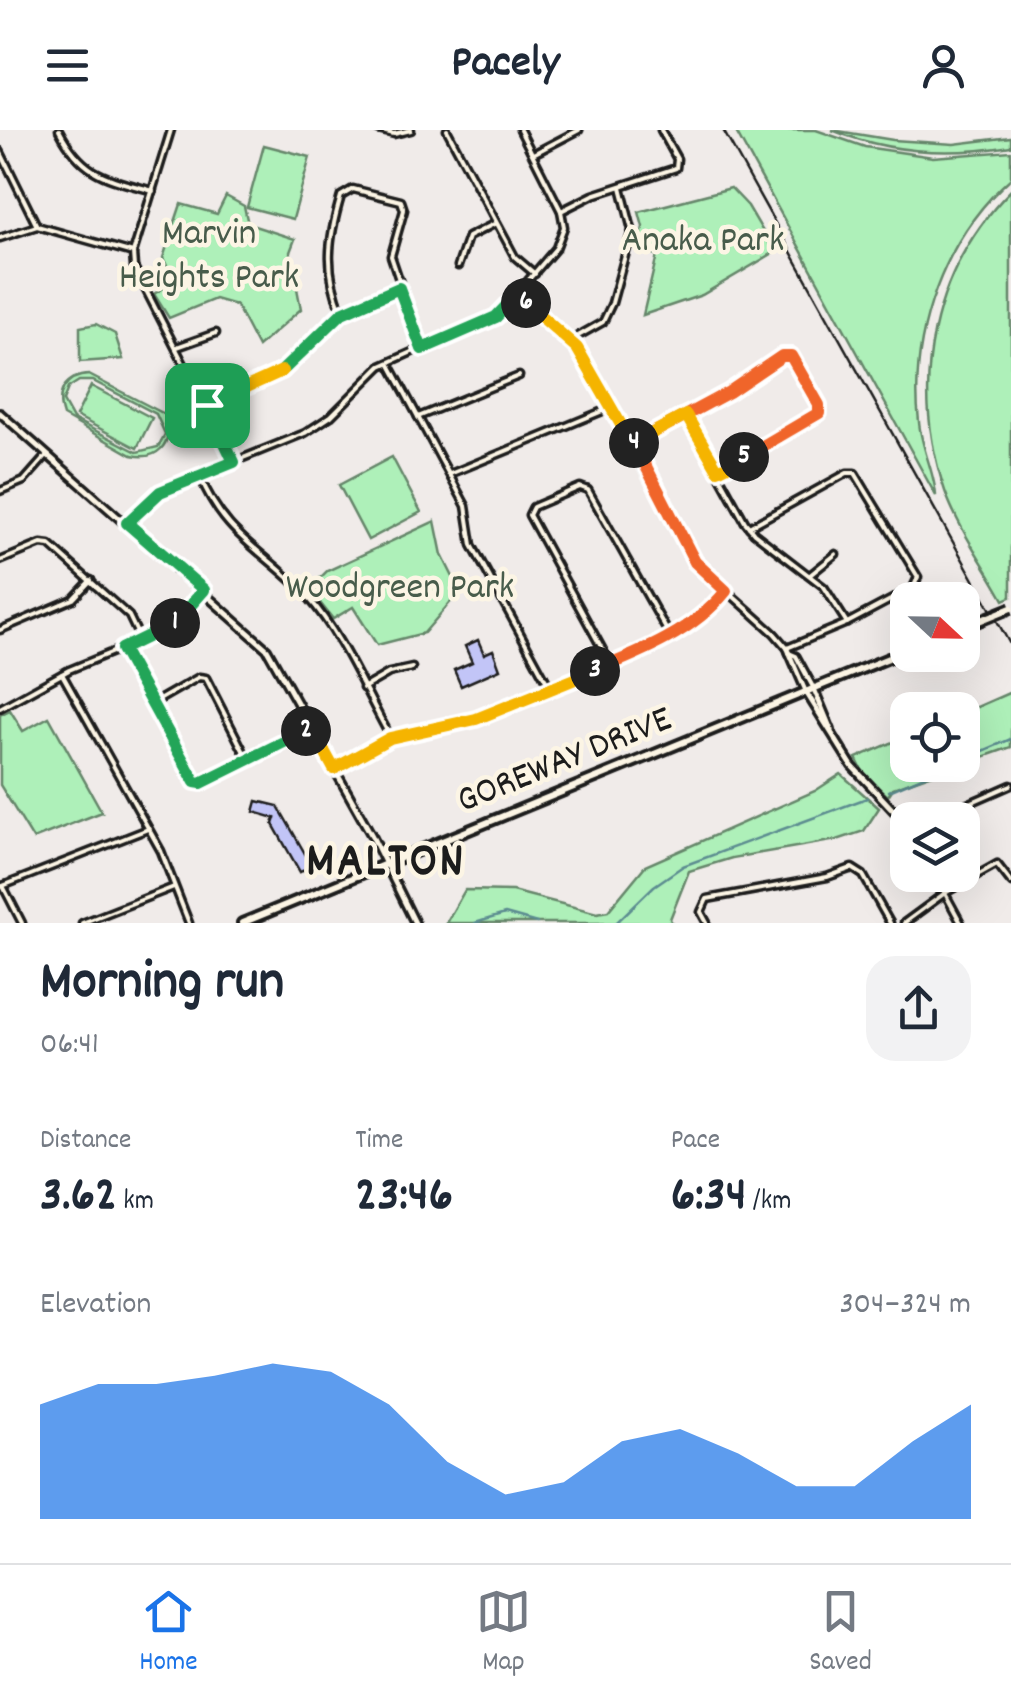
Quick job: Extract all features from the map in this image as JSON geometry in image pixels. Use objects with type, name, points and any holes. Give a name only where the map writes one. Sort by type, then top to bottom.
[{"type":"main road","points":[[980,621],[1011,608]]},
{"type":"main road","name":"GOREWAY DRIVE","points":[[242,923],[890,657]]},
{"type":"street","points":[[59,130],[74,157],[92,172],[153,191]]},
{"type":"street","points":[[171,130],[134,253],[135,271],[234,462]]},
{"type":"street","points":[[378,130],[394,134],[410,130]]},
{"type":"street","points":[[447,130],[515,257],[534,274]]},
{"type":"street","points":[[127,523],[152,498],[322,423],[388,362],[496,317],[561,238],[562,211],[520,130]]},
{"type":"street","points":[[532,154],[579,130]]},
{"type":"street","points":[[562,211],[593,195],[676,168],[677,159],[661,130]]},
{"type":"street","points":[[0,151],[37,226]]},
{"type":"street","points":[[570,340],[603,322],[612,303],[632,230],[621,187]]},
{"type":"street","points":[[342,313],[331,287],[328,250],[341,196],[348,190],[397,200],[404,205],[391,256],[422,349]]},
{"type":"street","points":[[458,266],[468,238],[496,222]]},
{"type":"street","points":[[0,238],[37,226],[134,253]]},
{"type":"street","points":[[207,405],[277,374],[342,313],[399,288]]},
{"type":"street","points":[[517,295],[570,340],[695,562],[788,651],[852,766],[890,807]]},
{"type":"street","points":[[177,348],[216,333]]},
{"type":"street","points":[[632,444],[782,356],[795,359],[819,405],[819,413],[718,470]]},
{"type":"street","points":[[388,362],[466,506],[472,545],[550,688]]},
{"type":"street","points":[[418,417],[518,376]]},
{"type":"street","points":[[450,474],[610,408]]},
{"type":"street","points":[[0,412],[266,649],[415,923]]},
{"type":"street","points":[[686,415],[750,527],[830,593],[846,624]]},
{"type":"street","points":[[0,491],[24,480],[48,454]]},
{"type":"street","points":[[750,527],[847,473],[859,475],[917,582],[913,588],[846,624],[788,651]]},
{"type":"street","points":[[200,476],[221,518],[325,618],[390,738]]},
{"type":"street","points":[[610,664],[529,515],[533,507],[580,487],[588,490],[671,638]]},
{"type":"street","points":[[0,560],[46,544],[130,616],[141,640]]},
{"type":"street","points":[[810,575],[836,554]]},
{"type":"street","points":[[0,630],[73,599],[91,580]]},
{"type":"street","points":[[0,708],[62,674],[170,627],[204,590]]},
{"type":"street","points":[[334,769],[390,738],[476,719],[671,638],[726,591]]},
{"type":"street","points":[[122,649],[195,782],[201,783],[249,762],[311,727]]},
{"type":"street","points":[[363,688],[389,672],[412,668]]},
{"type":"street","points":[[62,674],[161,851],[189,923]]},
{"type":"street","points":[[152,704],[199,677],[206,678],[249,762]]},
{"type":"street","points":[[973,802],[1011,786]]},
{"type":"street","points":[[22,923],[2,887],[148,829]]},
{"type":"street","points":[[904,923],[945,893],[997,864],[1011,882]]},
{"type":"street","points":[[707,923],[701,912],[707,899],[827,878],[852,868],[864,876],[890,923]]},
{"type":"street","points":[[82,923],[174,887]]},
{"type":"street","points":[[945,893],[961,923]]},
{"type":"green space","points":[[735,130],[816,130],[865,147],[933,157],[1011,151],[1011,178],[967,229],[936,289],[926,322],[917,389],[922,441],[936,496]]},
{"type":"green space","points":[[832,130],[954,144],[1011,137],[1011,146],[966,151],[897,148]]},
{"type":"green space","points":[[264,145],[310,157],[293,219],[247,207]]},
{"type":"green space","name":"Anaka Park","points":[[731,188],[748,206],[775,252],[702,295],[643,315],[657,255],[638,250],[643,227],[639,212]]},
{"type":"green space","points":[[1011,190],[1011,597],[1004,600],[964,533],[945,491],[934,451],[929,370],[934,331],[945,293],[962,256]]},
{"type":"green space","name":"Marvin Heights Park","points":[[226,196],[244,206],[248,224],[295,239],[290,252],[301,309],[258,347],[236,305],[215,299],[169,318],[154,294],[175,281],[163,258],[181,204],[217,214]]},
{"type":"green space","points":[[96,324],[115,334],[123,359],[80,362],[80,327]]},
{"type":"green space","points":[[89,375],[176,420],[174,424],[166,420],[167,436],[161,449],[149,455],[132,455],[63,416],[61,393],[68,382]],"holes":[[[79,381],[93,381],[156,414],[165,434],[158,447],[137,452],[73,419],[63,401],[68,388]]]},
{"type":"green space","points":[[91,386],[152,418],[137,448],[76,416]]},
{"type":"green space","points":[[392,457],[421,512],[368,540],[339,485]]},
{"type":"green space","name":"Woodgreen Park","points":[[435,521],[442,555],[460,591],[424,633],[377,645],[353,607],[333,619],[309,589],[327,571]]},
{"type":"green space","points":[[1011,692],[1011,747],[980,758],[980,706]]},
{"type":"green space","points":[[10,710],[23,731],[49,717],[102,812],[33,839],[0,785],[0,715]]},
{"type":"green space","points":[[890,743],[890,782],[910,782],[893,788],[888,796],[865,776],[856,758]]},
{"type":"green space","points":[[841,774],[879,808],[864,831],[837,840],[732,858],[689,871],[670,919],[672,923],[446,923],[465,890],[512,891],[597,913],[608,911],[645,866],[815,791]]},
{"type":"building","points":[[478,640],[484,654],[493,650],[500,669],[461,686],[454,670],[472,662],[465,646]]},
{"type":"building","points":[[257,801],[278,806],[312,866],[300,872],[273,824],[275,818],[254,812]]},
{"type":"waterway","points":[[980,752],[1011,739]]},
{"type":"waterway","points":[[889,791],[910,782]]},
{"type":"waterway","points":[[616,923],[654,886],[683,866],[867,798]]},
{"type":"waterway","points":[[475,923],[505,914],[537,923]]},
{"type":"railway","points":[[723,130],[1011,646]]},
{"type":"district","name":"MALTON","points":[[386,864]]},
{"type":"route","points":[[207,405],[234,462],[160,492],[127,523],[204,590],[170,627],[122,649],[192,778],[201,783],[249,762],[311,727],[334,769],[390,738],[476,719],[671,638],[726,591],[695,562],[632,444],[729,392],[787,354],[795,359],[820,408],[815,418],[718,470],[686,415],[632,444],[577,348],[517,295],[496,317],[422,349],[399,288],[342,313],[277,374],[207,405]]}]
